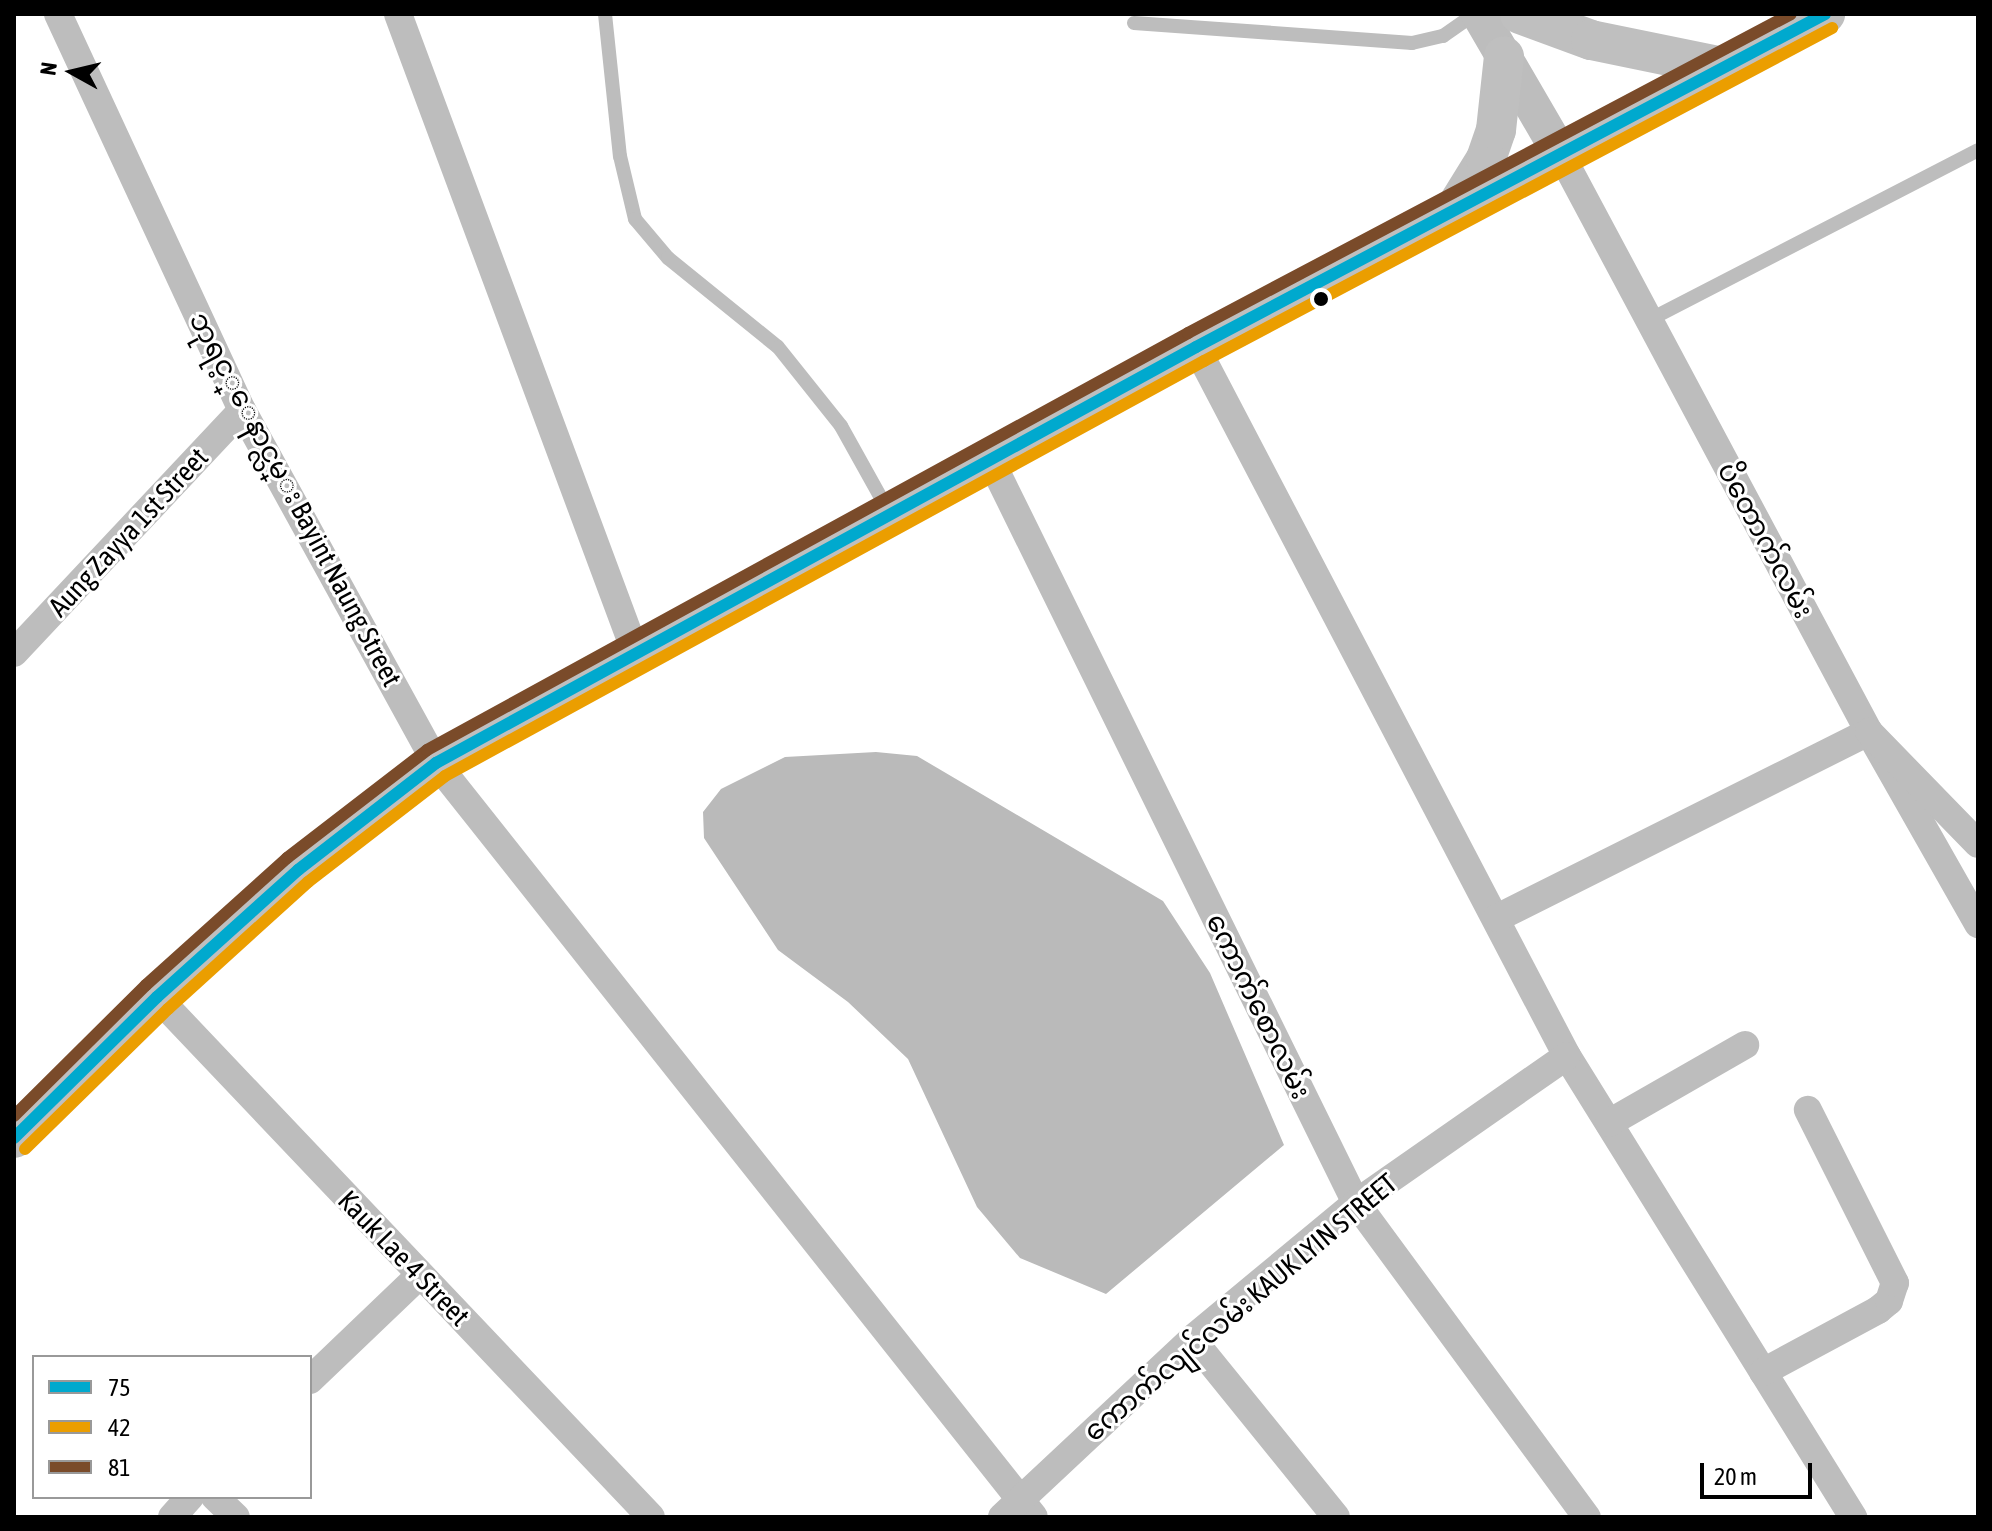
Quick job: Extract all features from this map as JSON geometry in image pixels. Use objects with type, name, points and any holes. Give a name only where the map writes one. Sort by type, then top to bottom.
[{"type":"main road","points":[[1520,14],[1591,40],[1723,67]]},
{"type":"main road","points":[[14,1138],[157,997],[298,870],[436,763],[1196,347],[1825,14]]},
{"type":"main road","points":[[1456,208],[1486,159],[1496,130],[1504,56]]},
{"type":"street","name":"ဘုရင့္ေနာင္လမ္း Bayint Naung Street","points":[[58,14],[242,410],[436,763],[1018,1510]]},
{"type":"street","points":[[398,14],[636,654]]},
{"type":"street","points":[[1477,14],[1560,153]]},
{"type":"street","name":"ပိတောက်လမ်း","points":[[1560,153],[1869,732],[1978,924]]},
{"type":"street","points":[[1196,347],[1567,1056],[1853,1517]]},
{"type":"street","name":"Aung Zayya 1st Street","points":[[14,653],[242,410]]},
{"type":"street","name":"ကောက်စောလမ်း","points":[[990,459],[1356,1203],[1587,1517]]},
{"type":"street","points":[[1497,918],[1869,732],[1978,844]]},
{"type":"street","name":"Kauk Lae 4 Street","points":[[157,997],[651,1517]]},
{"type":"street","points":[[1609,1123],[1745,1045]]},
{"type":"street","name":"ကောက်လျင်လမ်း KAUK LYIN STREET","points":[[1018,1510],[1192,1339],[1356,1203],[1567,1056]]},
{"type":"street","points":[[1763,1372],[1878,1310],[1889,1301],[1895,1283],[1808,1110]]},
{"type":"street","points":[[312,1378],[420,1275]]},
{"type":"street","points":[[1192,1339],[1336,1517]]},
{"type":"street","points":[[172,1517],[188,1499]]},
{"type":"street","points":[[217,1499],[236,1517]]},
{"type":"lane","points":[[605,14],[620,156],[635,219],[668,258],[778,347],[841,426],[890,514]]},
{"type":"lane","points":[[1225,30],[1227,14]]},
{"type":"lane","points":[[1134,23],[1412,43],[1443,36],[1477,14]]},
{"type":"lane","points":[[1649,320],[1978,150]]},
{"type":"shaded area","points":[[876,752],[917,756],[1163,901],[1210,973],[1284,1145],[1106,1294],[1020,1258],[977,1207],[908,1059],[848,1002],[778,950],[704,838],[703,812],[721,789],[785,757]]},
{"type":"transit line","name":"81","points":[[14,1116],[146,985],[287,858],[427,750],[1188,333],[1791,14]]},
{"type":"transit line","name":"75","points":[[14,1138],[157,997],[298,870],[436,763],[1196,347],[1825,14]]},
{"type":"transit line","name":"42","points":[[25,1149],[168,1009],[308,882],[445,776],[1204,361],[1832,28]]}]
